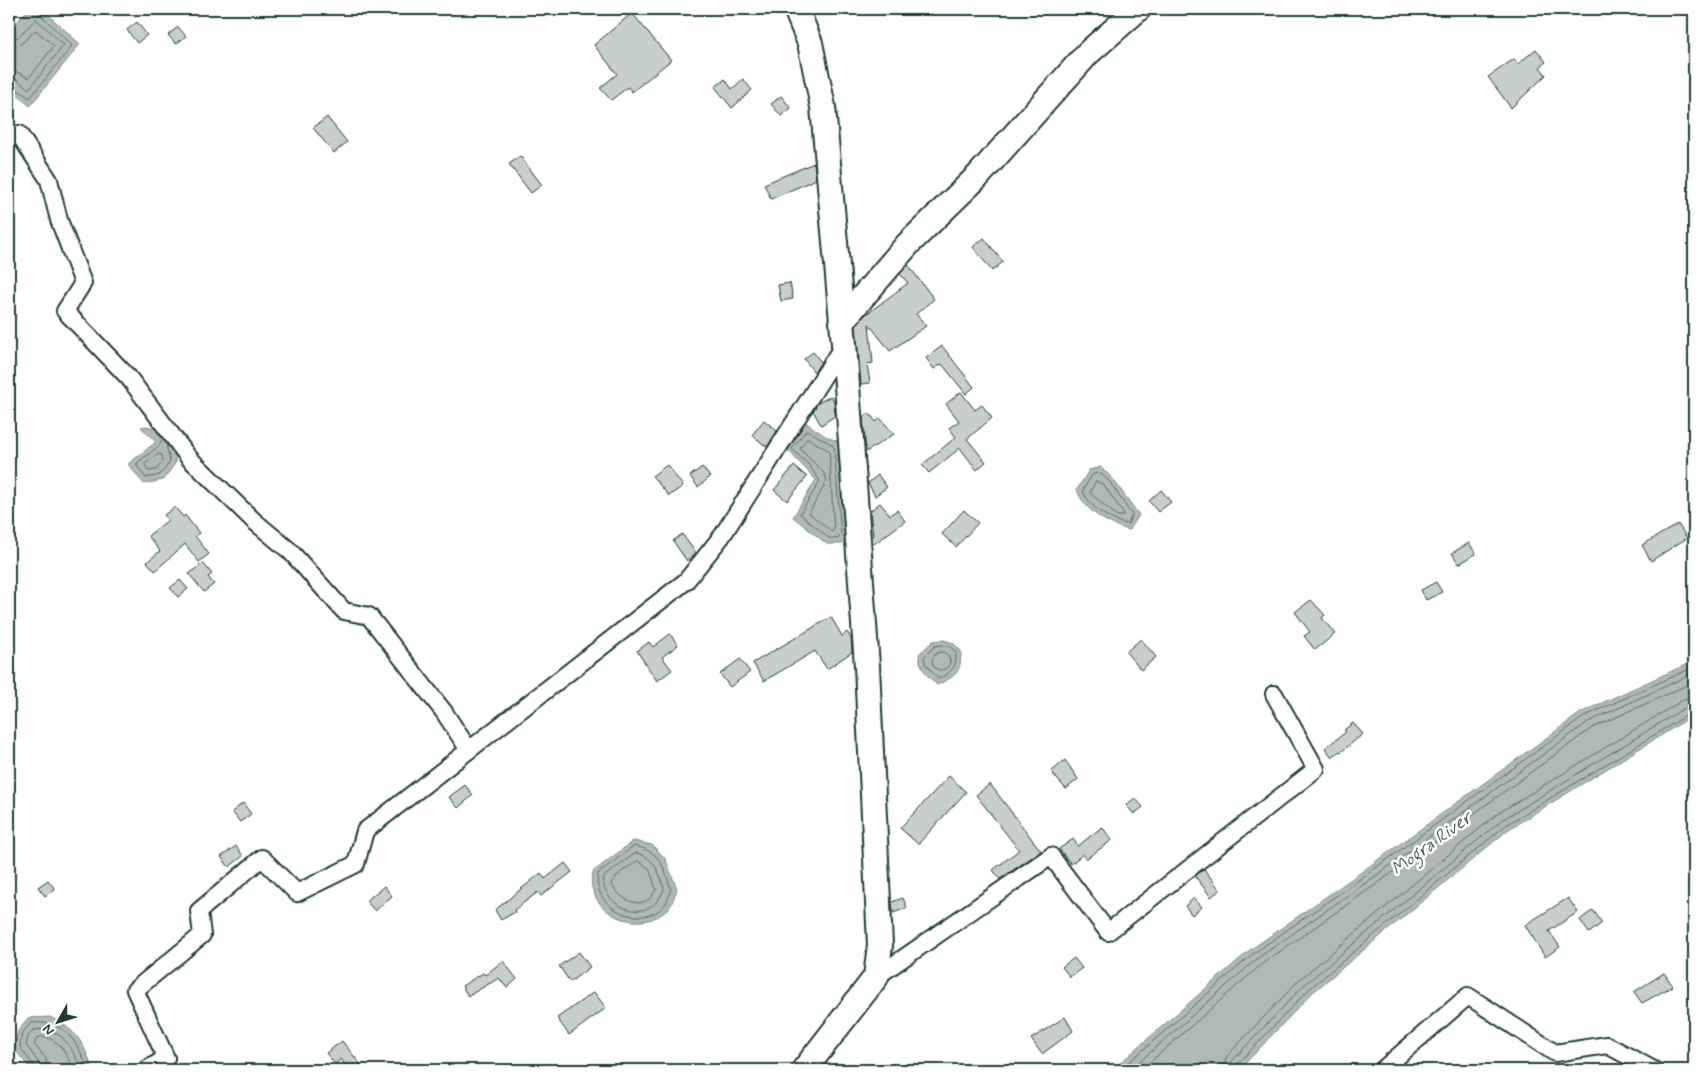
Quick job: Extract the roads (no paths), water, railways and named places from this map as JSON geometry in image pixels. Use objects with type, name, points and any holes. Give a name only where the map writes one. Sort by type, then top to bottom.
[{"type":"street","points":[[796,9],[810,43],[823,107],[843,332],[867,666],[880,944],[876,977]]},
{"type":"street","points":[[146,1070],[166,1058],[135,990],[202,935],[198,911],[262,858],[297,893],[356,864],[365,831],[686,581],[722,536],[843,332],[908,244],[979,175],[1088,53],[1138,9]]},
{"type":"street","points":[[9,139],[19,134],[49,180],[58,220],[83,282],[65,311],[129,378],[189,458],[254,521],[290,551],[344,611],[370,616],[444,712],[469,750]]},
{"type":"street","points":[[804,1070],[876,977],[1051,856],[1108,932],[1316,769],[1274,694]]},
{"type":"street","points":[[1382,1070],[1468,996],[1555,1052],[1607,1045],[1654,1070]]},
{"type":"water","points":[[29,9],[42,9],[80,44],[30,106],[9,88],[9,30]]},
{"type":"water","points":[[805,422],[825,436],[839,442],[843,469],[846,534],[843,544],[827,544],[793,517],[816,480],[786,448]]},
{"type":"water","points":[[146,426],[165,434],[171,442],[176,462],[163,480],[144,484],[128,464],[156,442],[141,427]]},
{"type":"water","points":[[1101,467],[1112,478],[1139,515],[1130,530],[1106,521],[1085,505],[1080,498],[1077,490],[1089,470]]},
{"type":"water","points":[[944,640],[953,643],[961,651],[960,664],[953,676],[937,685],[925,671],[919,654],[933,641]]},
{"type":"water","name":"Mogra River","points":[[1694,661],[1694,715],[1509,829],[1312,993],[1239,1070],[1112,1070],[1250,950],[1367,868],[1582,712]]},
{"type":"water","points":[[633,841],[652,845],[665,858],[677,889],[669,908],[657,917],[647,920],[635,921],[613,915],[603,908],[596,898],[592,885],[593,872]]},
{"type":"water","points":[[50,1017],[67,1027],[78,1038],[93,1070],[31,1070],[14,1048],[18,1031],[28,1018]]}]
